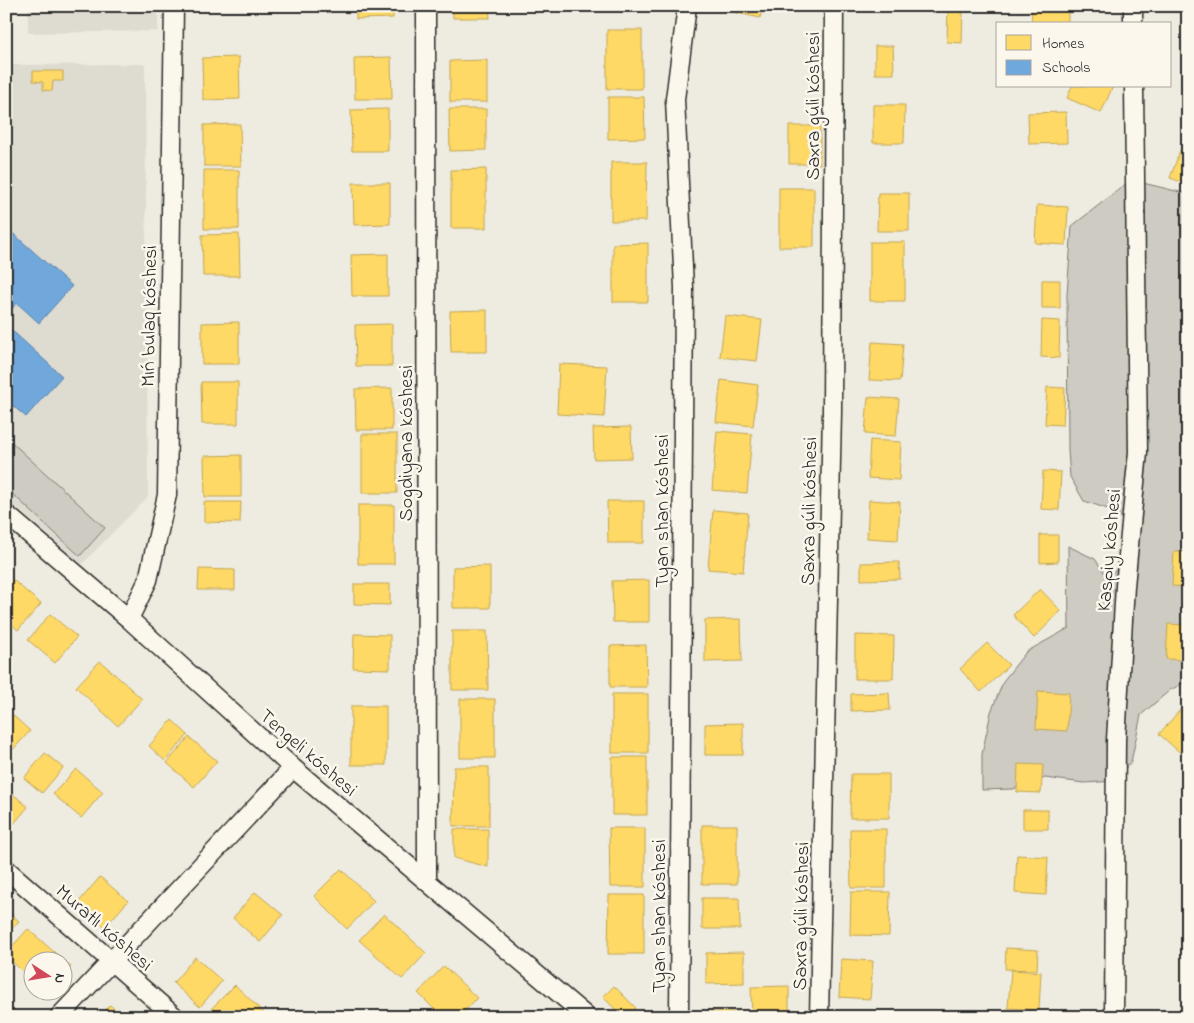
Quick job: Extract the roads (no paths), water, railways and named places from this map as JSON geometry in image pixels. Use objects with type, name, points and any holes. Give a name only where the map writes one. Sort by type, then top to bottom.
[{"type":"street","name":"Mıń bulaq kóshesi","points":[[129,619],[148,580],[167,495],[174,6]]},
{"type":"street","name":"Sogdiyana kóshesi","points":[[426,6],[427,881]]},
{"type":"street","name":"Tyan shan kóshesi","points":[[679,1017],[684,288],[674,99],[687,6]]},
{"type":"street","name":"Saxra gúli kóshesi","points":[[819,1017],[832,412],[834,6]]},
{"type":"street","points":[[1133,6],[1133,22]]},
{"type":"street","name":"Kaspiy kóshesi","points":[[1114,1017],[1116,740],[1125,586],[1138,452],[1134,88]]},
{"type":"street","name":"Tengeli kóshesi","points":[[6,514],[129,619],[292,768],[587,1017]]},
{"type":"street","points":[[59,1017],[292,768]]},
{"type":"street","name":"Muratlı kóshesi","points":[[6,869],[175,1017]]}]
